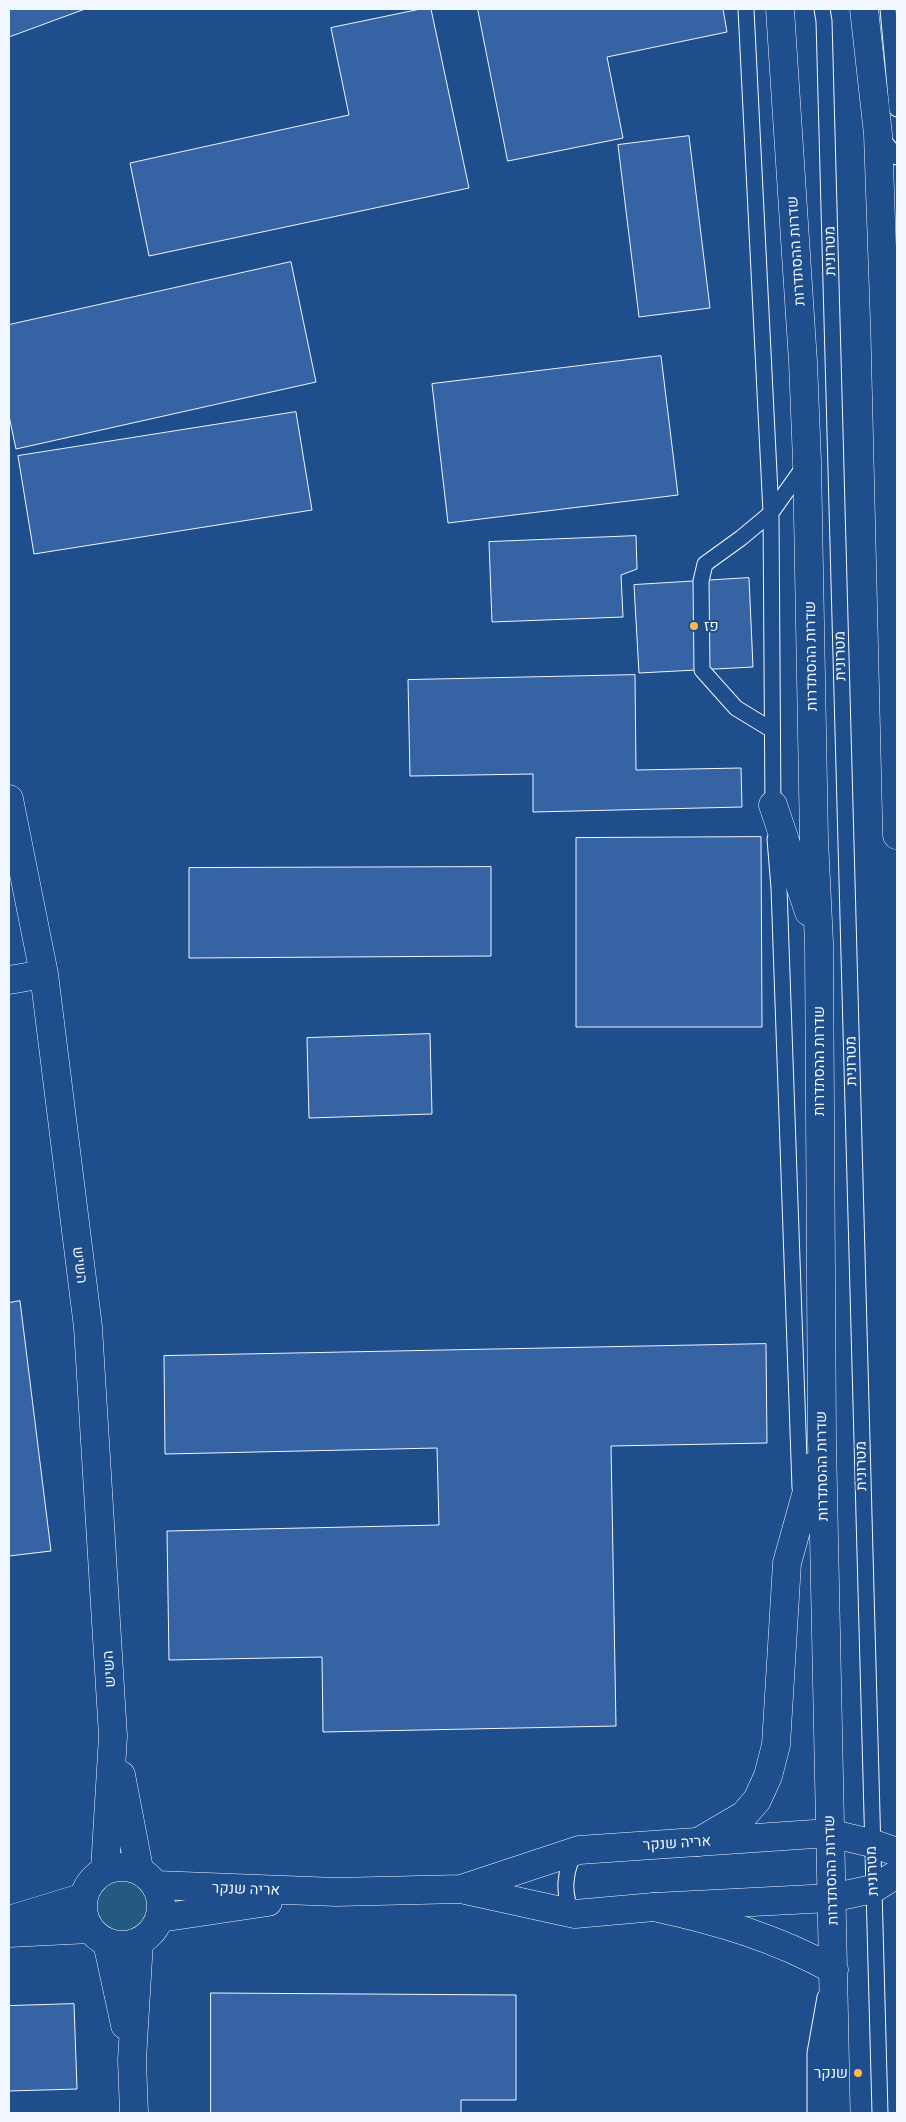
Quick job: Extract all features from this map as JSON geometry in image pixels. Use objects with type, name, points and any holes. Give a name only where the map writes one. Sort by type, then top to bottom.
[{"type":"main road","name":"שדרות ההסתדרות","points":[[780,9],[803,362],[807,461],[814,839],[819,943],[822,1441],[836,2113]]},
{"type":"main road","points":[[864,9],[878,134],[885,333],[897,835]]},
{"type":"main road","name":"השיש","points":[[9,799],[44,974],[88,1327],[113,1736],[105,1870]]},
{"type":"main road","points":[[773,805],[819,943]]},
{"type":"main road","points":[[9,980],[44,974]]},
{"type":"main road","points":[[698,1842],[744,1815],[756,1800],[768,1776],[776,1745],[787,1563],[822,1441]]},
{"type":"main road","name":"השיש","points":[[113,1736],[148,1877]]},
{"type":"main road","name":"אריה שנקר","points":[[462,1889],[579,1850],[830,1833],[871,1843],[897,1852]]},
{"type":"main road","points":[[9,1934],[99,1936],[118,1945],[129,1945],[139,1942],[152,1932],[160,1918],[161,1902],[148,1877],[116,1866],[105,1870],[95,1876],[88,1886],[83,1908],[99,1936],[132,2060]]},
{"type":"main road","name":"אריה שנקר","points":[[148,1877],[336,1892],[462,1889],[575,1914],[654,1907],[831,1898],[873,1889],[897,1874]]},
{"type":"main road","name":"אריה שנקר","points":[[160,1918],[336,1892]]},
{"type":"main road","points":[[9,1920],[84,1897]]},
{"type":"main road","points":[[654,1907],[690,1914],[764,1937],[799,1950],[834,1970]]},
{"type":"main road","points":[[134,2113],[132,2060],[139,1942]]},
{"type":"lane","points":[[746,9],[771,512],[773,805],[779,888],[801,1511]]},
{"type":"lane","name":"מטרונית","points":[[822,9],[824,21],[871,1843],[880,2113]]},
{"type":"lane","points":[[888,9],[897,109]]},
{"type":"lane","points":[[878,134],[897,157]]},
{"type":"lane","points":[[772,730],[736,708],[702,670],[701,591],[705,564],[741,538],[771,512],[807,461]]},
{"type":"lane","points":[[575,1914],[566,1898],[568,1868],[571,1857],[579,1850]]},
{"type":"lane","points":[[815,2113],[815,2053],[819,2021],[834,1970]]},
{"type":"shaded area","points":[[117,1879],[127,1879],[137,1883],[145,1891],[149,1906],[145,1921],[137,1929],[127,1933],[117,1933],[107,1929],[99,1921],[95,1911],[95,1901],[99,1891],[107,1883]]},
{"type":"building","points":[[9,9],[85,9],[9,37]]},
{"type":"building","points":[[421,9],[431,9],[469,188],[149,256],[130,163],[349,115],[331,28]]},
{"type":"building","points":[[478,9],[723,9],[727,32],[607,57],[623,138],[508,161]]},
{"type":"building","points":[[689,136],[710,308],[639,317],[618,145]]},
{"type":"building","points":[[291,262],[316,382],[16,449],[9,416],[9,325]]},
{"type":"building","points":[[661,356],[678,495],[448,523],[432,384]]},
{"type":"building","points":[[296,412],[312,510],[34,554],[18,456]]},
{"type":"building","points":[[636,536],[637,569],[621,575],[623,617],[492,622],[489,542]]},
{"type":"building","name":"פז","points":[[749,578],[753,667],[639,673],[634,585]]},
{"type":"building","points":[[635,675],[636,770],[741,768],[742,807],[533,812],[533,774],[410,776],[408,680]]},
{"type":"building","points":[[761,837],[762,1027],[576,1027],[576,838]]},
{"type":"building","points":[[491,867],[491,956],[189,958],[189,868]]},
{"type":"building","points":[[430,1034],[432,1114],[309,1118],[307,1038]]},
{"type":"building","points":[[20,1301],[51,1551],[9,1556],[9,1303]]},
{"type":"building","points":[[766,1344],[767,1443],[611,1446],[616,1726],[323,1732],[322,1657],[169,1660],[167,1531],[439,1525],[437,1448],[165,1454],[164,1356]]},
{"type":"building","points":[[211,1993],[516,1995],[516,2100],[461,2100],[461,2113],[211,2113]]},
{"type":"building","points":[[74,2004],[77,2089],[9,2091],[9,2006]]},
{"type":"place","name":"פז","points":[[694,626]]},
{"type":"place","name":"שנקר","points":[[858,2073]]}]
